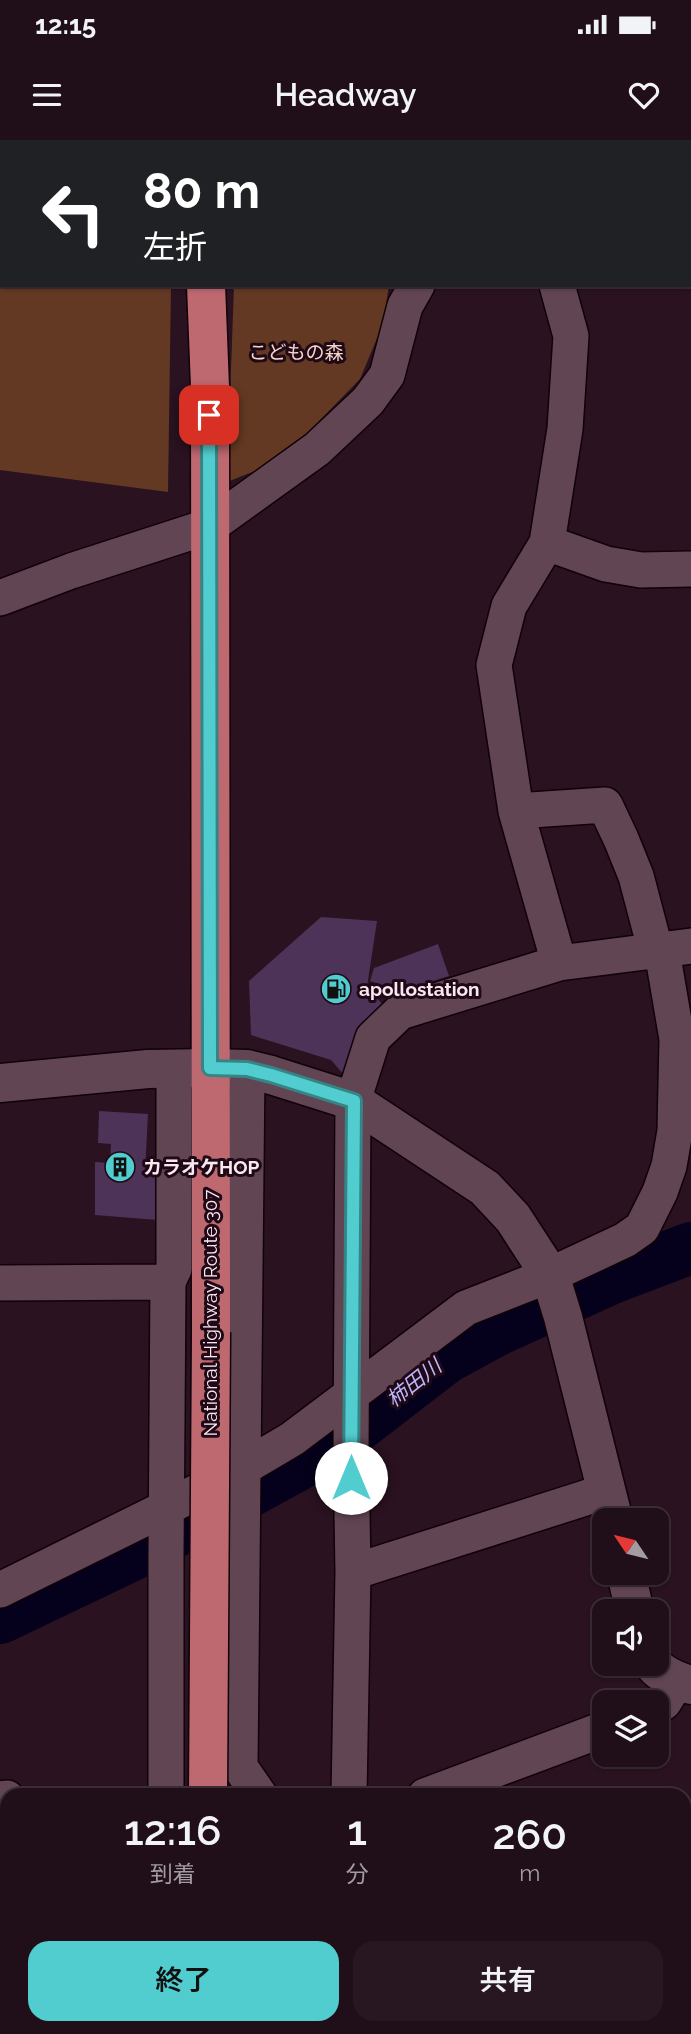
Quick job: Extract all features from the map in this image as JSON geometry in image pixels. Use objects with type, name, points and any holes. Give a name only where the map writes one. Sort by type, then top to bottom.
[{"type":"highway","name":"National Highway Route 307","points":[[206,287],[209,387],[211,1332],[208,1788]]},
{"type":"street","points":[[0,598],[71,571],[209,526],[317,449],[368,401],[387,376],[405,306],[416,287]]},
{"type":"street","points":[[558,287],[571,336],[565,429],[547,543],[509,606],[494,665],[516,811],[559,963]]},
{"type":"street","points":[[547,543],[606,564],[641,569],[691,569]]},
{"type":"street","points":[[0,1590],[243,1473],[352,1400],[466,1308],[551,1278],[625,1240],[642,1228],[660,1192],[675,1131],[677,1039],[670,949],[605,806],[516,811]]},
{"type":"street","points":[[349,1788],[353,1572],[351,1454],[354,1101],[373,1038],[400,1012],[559,963],[670,949]]},
{"type":"street","points":[[0,1083],[148,1069],[210,1069],[271,1075],[354,1101],[485,1188],[513,1218],[551,1278],[610,1506],[353,1572]]},
{"type":"street","points":[[166,1788],[169,1282],[174,1269],[210,1069]]},
{"type":"street","points":[[210,1069],[243,1473],[240,1767],[254,1788]]},
{"type":"street","points":[[0,1283],[169,1282]]},
{"type":"street","points":[[446,1788],[592,1733]]},
{"type":"green space","points":[[0,287],[171,287],[168,492],[0,470]]},
{"type":"green space","name":"こどもの森","points":[[234,287],[389,287],[383,324],[360,379],[280,461],[227,482]]},
{"type":"building","points":[[321,917],[377,921],[367,987],[384,1006],[345,1076],[331,1060],[251,1035],[249,981]]},
{"type":"building","points":[[438,944],[449,976],[400,991],[370,981],[374,968]]},
{"type":"building","name":"カラオケHOP","points":[[99,1111],[148,1114],[145,1171],[158,1171],[158,1220],[95,1215],[95,1162],[110,1163],[111,1144],[98,1143]]},
{"type":"waterway","name":"柿田川","points":[[0,1618],[136,1553],[329,1448],[447,1357],[499,1329],[612,1278],[691,1248]]},
{"type":"place","name":"apollostation","points":[[336,989]]},
{"type":"place","name":"カラオケHOP","points":[[120,1167]]},
{"type":"route","points":[[209,415],[210,1068],[247,1069],[354,1101],[351,1478]]}]
